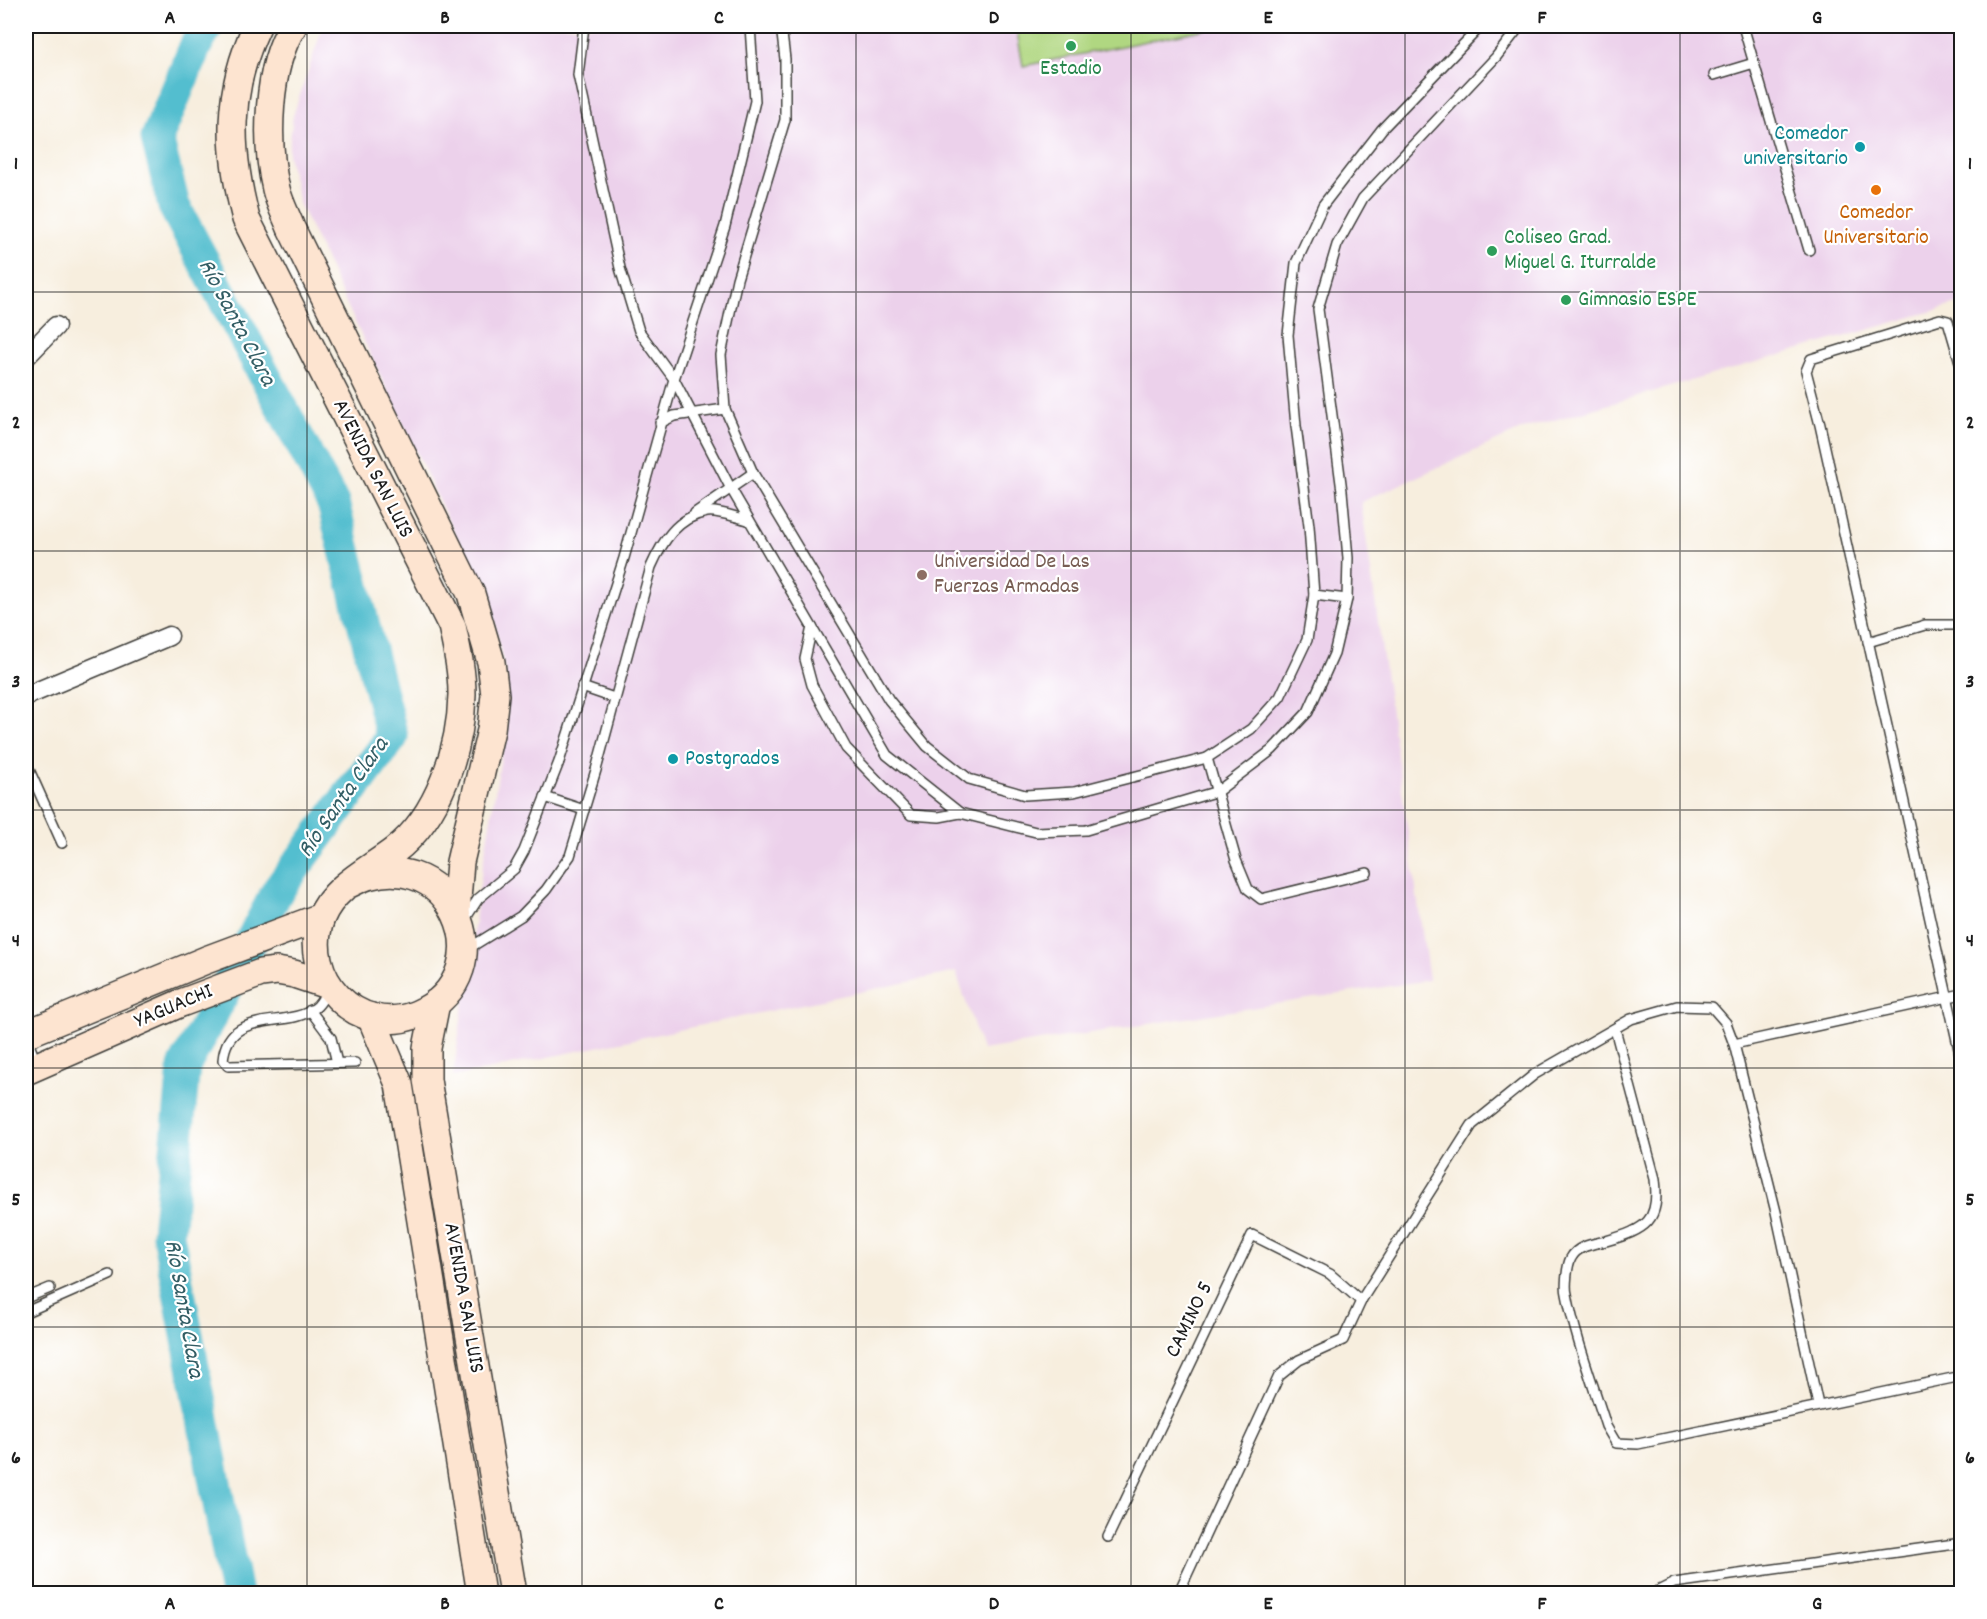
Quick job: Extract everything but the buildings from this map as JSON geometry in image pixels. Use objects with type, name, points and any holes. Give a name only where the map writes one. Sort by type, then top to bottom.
[{"type":"street","name":"AVENIDA SAN LUIS","points":[[257,26],[235,87],[233,116],[234,169],[246,219],[452,626],[459,660],[462,694],[458,730],[451,765],[429,810],[397,849],[347,885]]},
{"type":"street","name":"AVENIDA SAN LUIS","points":[[293,26],[279,60],[273,92],[269,142],[276,190],[291,228],[471,594],[491,662],[495,695],[491,730],[460,862],[460,930]]},
{"type":"street","points":[[26,357],[56,326]]},
{"type":"street","points":[[26,696],[169,636]]},
{"type":"street","points":[[381,872],[399,872],[416,876],[432,885],[446,897],[460,930],[454,980],[436,1003],[416,1015],[394,1019],[371,1017],[348,1007],[328,987],[318,963],[316,940],[321,917],[332,899],[347,885],[381,872]]},
{"type":"street","name":"YAGUACHI","points":[[26,1034],[206,960],[321,917]]},
{"type":"street","name":"YAGUACHI","points":[[28,1062],[247,977],[277,971],[328,987]]},
{"type":"street","name":"AVENIDA SAN LUIS","points":[[436,1003],[427,1048],[426,1080],[513,1593]]},
{"type":"street","name":"AVENIDA SAN LUIS","points":[[371,1017],[399,1084],[482,1593]]},
{"type":"lane","points":[[584,26],[578,75],[620,268],[639,331],[674,378],[730,487],[887,755],[960,813],[1036,832],[1086,830],[1218,791],[1272,750],[1308,712],[1334,654],[1347,599],[1348,558],[1342,491],[1318,309],[1337,245],[1364,198],[1496,57],[1520,26]]},
{"type":"lane","points":[[460,930],[478,899],[514,869],[524,851],[545,797],[624,558],[660,423],[725,226],[755,101],[750,26]]},
{"type":"lane","points":[[781,26],[786,59],[784,120],[737,279],[721,355],[725,409],[753,473],[889,700],[927,746],[969,778],[1025,795],[1074,792],[1207,758],[1251,729],[1280,697],[1307,640],[1314,595],[1288,335],[1296,263],[1323,205],[1357,161],[1382,129],[1481,26]]},
{"type":"lane","points":[[1743,26],[1809,250]]},
{"type":"lane","points":[[1714,75],[1754,63]]},
{"type":"lane","points":[[1962,369],[1951,328],[1947,321],[1940,318],[1811,359],[1806,371],[1962,1064]]},
{"type":"lane","points":[[660,423],[674,416],[725,409]]},
{"type":"lane","points":[[460,930],[521,916],[546,890],[570,856],[651,567],[662,541],[679,525],[753,473]]},
{"type":"lane","points":[[679,525],[707,512],[749,520]]},
{"type":"lane","points":[[1314,595],[1347,599]]},
{"type":"lane","points":[[1868,642],[1925,625],[1962,625]]},
{"type":"lane","points":[[812,627],[805,659],[812,685],[846,748],[911,815],[939,817],[960,813]]},
{"type":"lane","points":[[582,687],[614,698]]},
{"type":"lane","points":[[1207,758],[1236,860],[1248,889],[1261,898],[1367,873]]},
{"type":"lane","points":[[26,763],[62,843]]},
{"type":"lane","points":[[545,797],[584,810]]},
{"type":"lane","points":[[328,987],[315,1008],[301,1014],[252,1023],[240,1030],[224,1050],[223,1060],[228,1066],[355,1063]]},
{"type":"lane","points":[[1734,1044],[1962,994]]},
{"type":"lane","points":[[1178,1593],[1279,1376],[1299,1360],[1343,1340],[1361,1300],[1472,1125],[1535,1074],[1631,1019],[1677,1006],[1712,1006],[1726,1023],[1734,1044],[1776,1212],[1818,1405]]},
{"type":"lane","points":[[310,1010],[331,1038],[337,1063]]},
{"type":"lane","points":[[1615,1029],[1655,1179],[1658,1203],[1653,1217],[1641,1226],[1607,1240],[1586,1245],[1571,1258],[1566,1292],[1606,1426],[1616,1443],[1638,1444],[1962,1376]]},
{"type":"lane","name":"CAMINO 5","points":[[1108,1537],[1252,1235],[1330,1274],[1361,1300]]},
{"type":"lane","points":[[26,1312],[110,1275]]},
{"type":"lane","points":[[26,1298],[50,1288]]},
{"type":"lane","points":[[1652,1593],[1674,1583],[1962,1543]]},
{"type":"shaded area","name":"Universidad De Las Fuerzas Armadas","points":[[323,26],[1961,26],[1961,303],[1523,429],[1361,502],[1429,980],[982,1050],[956,972],[453,1077],[481,877],[505,733],[505,671],[493,615],[299,203],[288,155],[293,116]]},
{"type":"green space","name":"Estadio","points":[[1016,26],[1221,26],[1023,66]]},
{"type":"waterway","name":"Río Santa Clara","points":[[207,26],[196,45],[157,138],[174,206],[333,503],[392,737],[278,890],[184,1067],[168,1234],[236,1594]]},
{"type":"place","name":"Estadio","points":[[1071,46]]},
{"type":"place","name":"Comedor universitario","points":[[1860,147]]},
{"type":"place","name":"Comedor Universitario","points":[[1876,190]]},
{"type":"place","name":"Coliseo Grad. Miguel G. Iturralde","points":[[1492,251]]},
{"type":"place","name":"Gimnasio ESPE","points":[[1566,300]]},
{"type":"place","name":"Universidad De Las Fuerzas Armadas","points":[[922,575]]},
{"type":"place","name":"Postgrados","points":[[673,759]]}]
